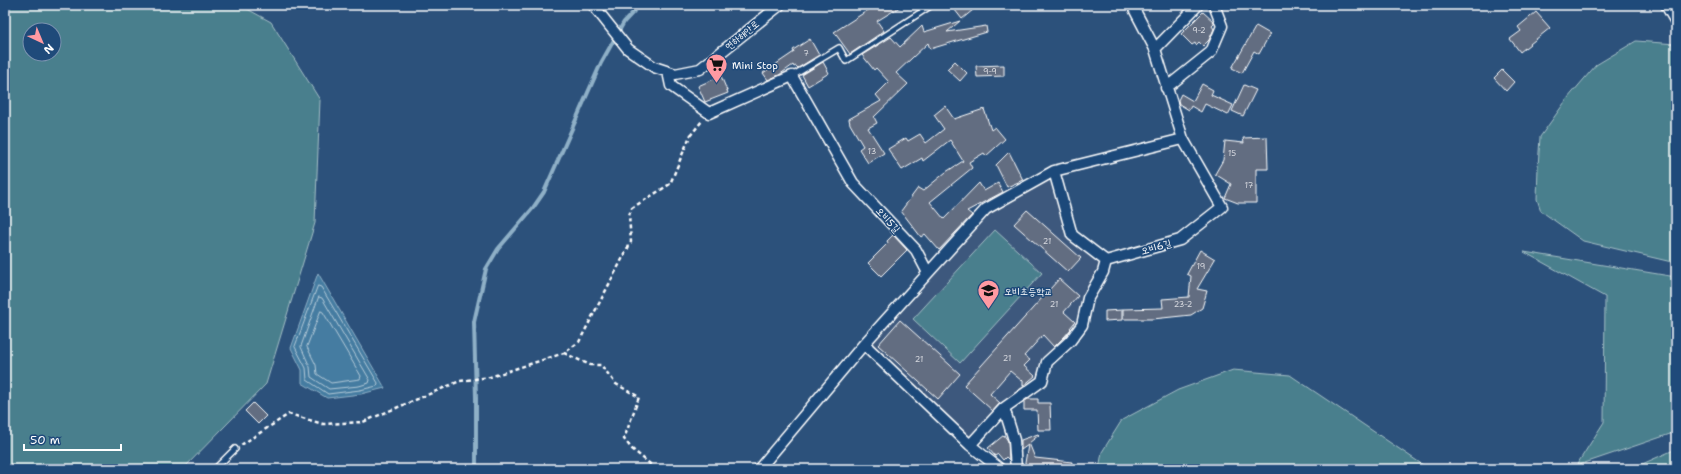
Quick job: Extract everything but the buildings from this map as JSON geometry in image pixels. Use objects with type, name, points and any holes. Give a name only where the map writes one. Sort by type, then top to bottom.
[{"type":"street","name":"연하해안로","points":[[593,5],[628,49],[654,67],[675,74],[700,69],[780,5]]},
{"type":"street","name":"오비6길","points":[[1106,261],[1180,240],[1222,207],[1183,139],[1155,49],[1132,5]]},
{"type":"street","points":[[1155,49],[1198,5]]},
{"type":"street","points":[[1166,88],[1211,52],[1222,26],[1214,5]]},
{"type":"street","points":[[668,72],[671,86],[709,113],[792,76]]},
{"type":"street","name":"오비5길","points":[[792,76],[854,183],[916,250],[928,273]]},
{"type":"street","points":[[759,469],[864,344],[986,209],[1054,171],[1183,139]]},
{"type":"street","points":[[970,445],[1004,408],[1042,381],[1047,362],[1070,341],[1082,325],[1088,298],[1103,272],[1106,261],[1072,236],[1054,171]]},
{"type":"street","points":[[864,344],[970,445],[1000,469]]},
{"type":"street","points":[[1004,408],[1014,440],[1016,469]]},
{"type":"lane","points":[[792,76],[838,48],[846,61],[932,5]]},
{"type":"lane","points":[[1663,5],[1676,27]]},
{"type":"lane","points":[[215,469],[235,449]]},
{"type":"path","points":[[235,449],[289,414],[323,424],[363,422],[460,381],[490,377],[564,353],[580,342],[631,242],[629,215],[632,208],[670,184],[690,136],[709,113]]},
{"type":"path","points":[[564,353],[590,365],[602,365],[616,384],[639,397],[624,439],[632,449],[656,469]]},
{"type":"shaded area","name":"오비초등학교","points":[[1054,171],[1072,235],[1106,261],[1082,325],[1047,362],[1042,381],[970,445],[864,344],[986,209]]},
{"type":"green space","points":[[5,5],[240,5],[271,22],[320,100],[315,223],[266,384],[183,469],[5,469]]},
{"type":"green space","points":[[1636,41],[1676,44],[1676,263],[1583,241],[1541,211],[1537,199],[1540,137],[1567,99],[1596,65]]},
{"type":"green space","points":[[995,230],[1042,273],[960,363],[913,319]]},
{"type":"green space","points":[[1524,252],[1676,277],[1676,432],[1576,466],[1604,422],[1605,297]]},
{"type":"green space","points":[[1233,370],[1290,375],[1429,469],[1099,469],[1102,452],[1122,420],[1178,390]]},
{"type":"green space","points":[[1676,449],[1676,469],[1631,469]]},
{"type":"water","points":[[318,273],[385,388],[361,394],[327,398],[302,383],[302,370],[291,348]]},
{"type":"waterway","points":[[476,469],[474,322],[486,269],[498,249],[533,208],[544,192],[601,63],[624,22],[640,5]]},
{"type":"place","name":"Mini Stop","points":[[717,84]]},
{"type":"place","name":"오비초등학교","points":[[989,310]]}]
